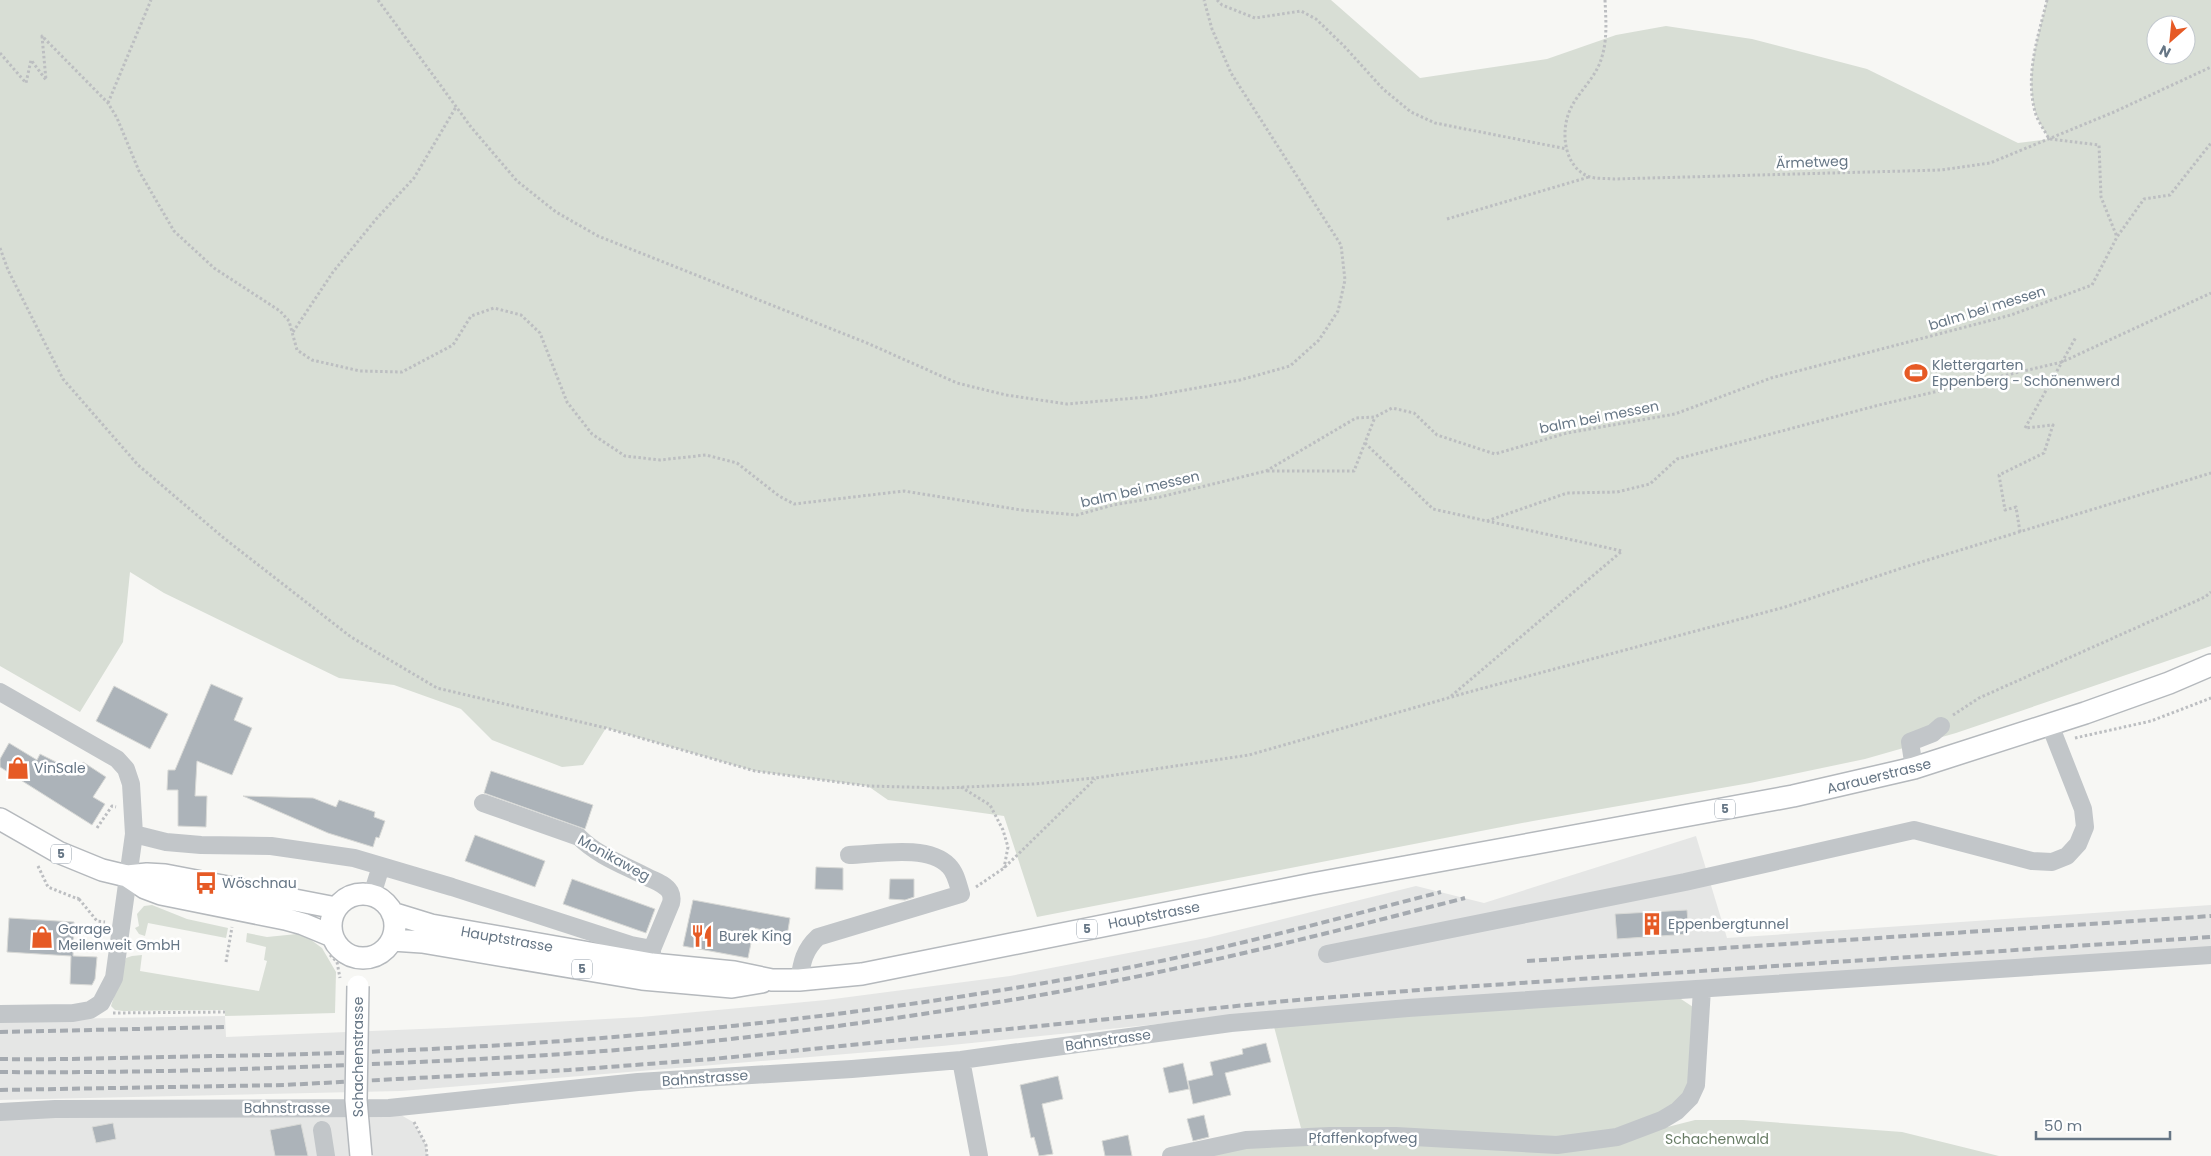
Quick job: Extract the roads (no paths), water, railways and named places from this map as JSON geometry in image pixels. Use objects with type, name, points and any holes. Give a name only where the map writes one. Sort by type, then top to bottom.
[{"type":"main road","name":"Aarauerstrasse","points":[[1535,843],[1793,796],[2053,734],[2211,665]]},
{"type":"main road","name":"5","points":[[0,819],[58,852],[95,867],[127,876],[145,888],[161,894],[285,919],[332,936]]},
{"type":"main road","name":"Hauptstrasse","points":[[392,940],[422,942],[642,979],[732,988],[772,980],[799,980],[891,969],[1312,884],[1535,843]]},
{"type":"main road","name":"5","points":[[127,876],[165,875],[336,908]]},
{"type":"main road","points":[[361,893],[372,895],[380,898],[392,912],[395,931],[392,940],[382,952],[375,956],[360,958],[342,951],[332,936],[330,926],[336,908],[342,900],[351,895],[361,893]]},
{"type":"main road","name":"Hauptstrasse","points":[[392,912],[431,926],[652,957],[772,980]]},
{"type":"main road","name":"Schachenstrasse","points":[[360,958],[356,1100],[362,1156]]},
{"type":"street","points":[[0,692],[116,759],[126,769],[132,784],[134,834],[114,978],[101,1003],[80,1012],[0,1014]]},
{"type":"street","points":[[1914,768],[1910,742],[1933,733],[1941,726]]},
{"type":"street","points":[[1327,954],[1684,882],[1914,830],[2032,861],[2052,862],[2067,856],[2078,844],[2084,827],[2083,809],[2053,734]]},
{"type":"street","name":"Monikaweg","points":[[482,803],[579,837],[586,844],[607,857],[665,887],[672,898],[652,957]]},
{"type":"street","points":[[134,834],[166,842],[201,845],[271,846],[354,858],[631,945],[652,957]]},
{"type":"street","points":[[799,980],[804,953],[809,945],[818,937],[961,894],[949,865],[924,852],[849,855]]},
{"type":"street","points":[[372,895],[380,866]]},
{"type":"street","name":"Bahnstrasse","points":[[0,1112],[65,1109],[388,1108],[638,1082],[852,1069],[961,1060],[1232,1023],[1408,1008],[2211,955]]},
{"type":"street","name":"Pfaffenkopfweg","points":[[1172,1156],[1246,1140],[1330,1136],[1396,1136],[1557,1145],[1617,1137],[1662,1120],[1677,1111],[1690,1098],[1696,1085],[1702,989]]},
{"type":"street","points":[[961,1060],[980,1156]]},
{"type":"street","points":[[322,1130],[326,1156]]},
{"type":"railway","points":[[0,1059],[219,1056],[441,1049],[551,1042],[771,1022],[991,992],[1143,965],[1271,936],[1441,892]]},
{"type":"railway","points":[[0,1072],[218,1070],[440,1061],[622,1050],[781,1033],[884,1020],[1107,983],[1286,943],[1465,898]]},
{"type":"railway","points":[[1527,961],[2211,916]]},
{"type":"railway","points":[[0,1090],[284,1085],[569,1070],[713,1059],[1286,1001],[1431,989],[2211,937]]},
{"type":"railway","points":[[0,1032],[225,1027]]},
{"type":"place","name":"Klettergarten Eppenberg - Schönenwerd","points":[[1916,373]]},
{"type":"place","name":"VinSale","points":[[18,768]]},
{"type":"place","name":"Wöschnau","points":[[206,883]]},
{"type":"place","name":"Eppenbergtunnel","points":[[1652,924]]},
{"type":"place","name":"Burek King","points":[[702,936]]},
{"type":"place","name":"Garage Meilenweit GmbH","points":[[42,937]]},
{"type":"park label","name":"Schachenwald","points":[[1717,1139]]}]
